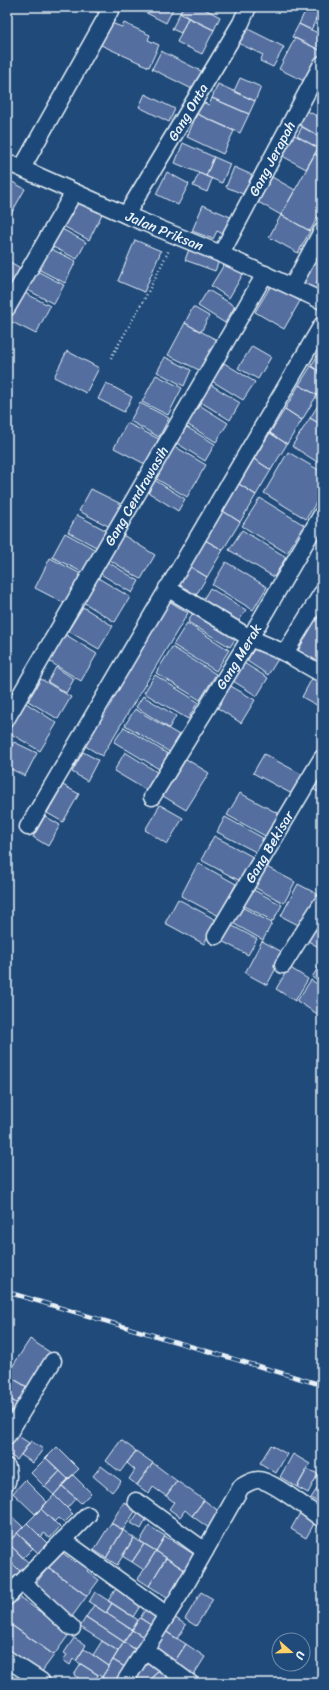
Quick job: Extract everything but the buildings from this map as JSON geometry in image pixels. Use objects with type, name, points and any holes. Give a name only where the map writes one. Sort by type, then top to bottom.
[{"type":"street","points":[[22,168],[112,7]]},
{"type":"street","name":"Gang Onta","points":[[126,215],[237,29],[248,7]]},
{"type":"street","name":"Gang Jerapah","points":[[221,254],[322,64]]},
{"type":"street","name":"Jalan Priksan","points":[[7,162],[126,215],[221,254],[322,301]]},
{"type":"street","points":[[7,308],[74,192]]},
{"type":"street","points":[[292,287],[322,231]]},
{"type":"street","name":"Gang Cendrawasih","points":[[7,718],[265,274]]},
{"type":"street","points":[[28,827],[322,325]]},
{"type":"street","name":"Gang Merak","points":[[152,798],[250,638],[322,514]]},
{"type":"street","points":[[167,588],[250,638],[285,653],[322,674]]},
{"type":"street","points":[[285,653],[322,593]]},
{"type":"street","name":"Gang Bekisar","points":[[216,936],[322,758]]},
{"type":"street","points":[[283,965],[322,903]]},
{"type":"street","points":[[7,1436],[52,1361]]},
{"type":"street","points":[[7,1467],[7,1482]]},
{"type":"street","points":[[124,1683],[167,1615],[241,1487],[252,1481],[259,1480],[272,1485],[322,1519]]},
{"type":"street","points":[[136,1501],[205,1551]]},
{"type":"street","points":[[7,1597],[88,1515]]},
{"type":"street","points":[[63,1540],[167,1615]]},
{"type":"street","points":[[22,1582],[72,1628]]},
{"type":"street","points":[[144,1650],[190,1683]]},
{"type":"street","points":[[7,1659],[42,1681]]},
{"type":"path","points":[[111,358],[146,296],[176,235]]},
{"type":"railway","points":[[7,1292],[322,1385]]}]
